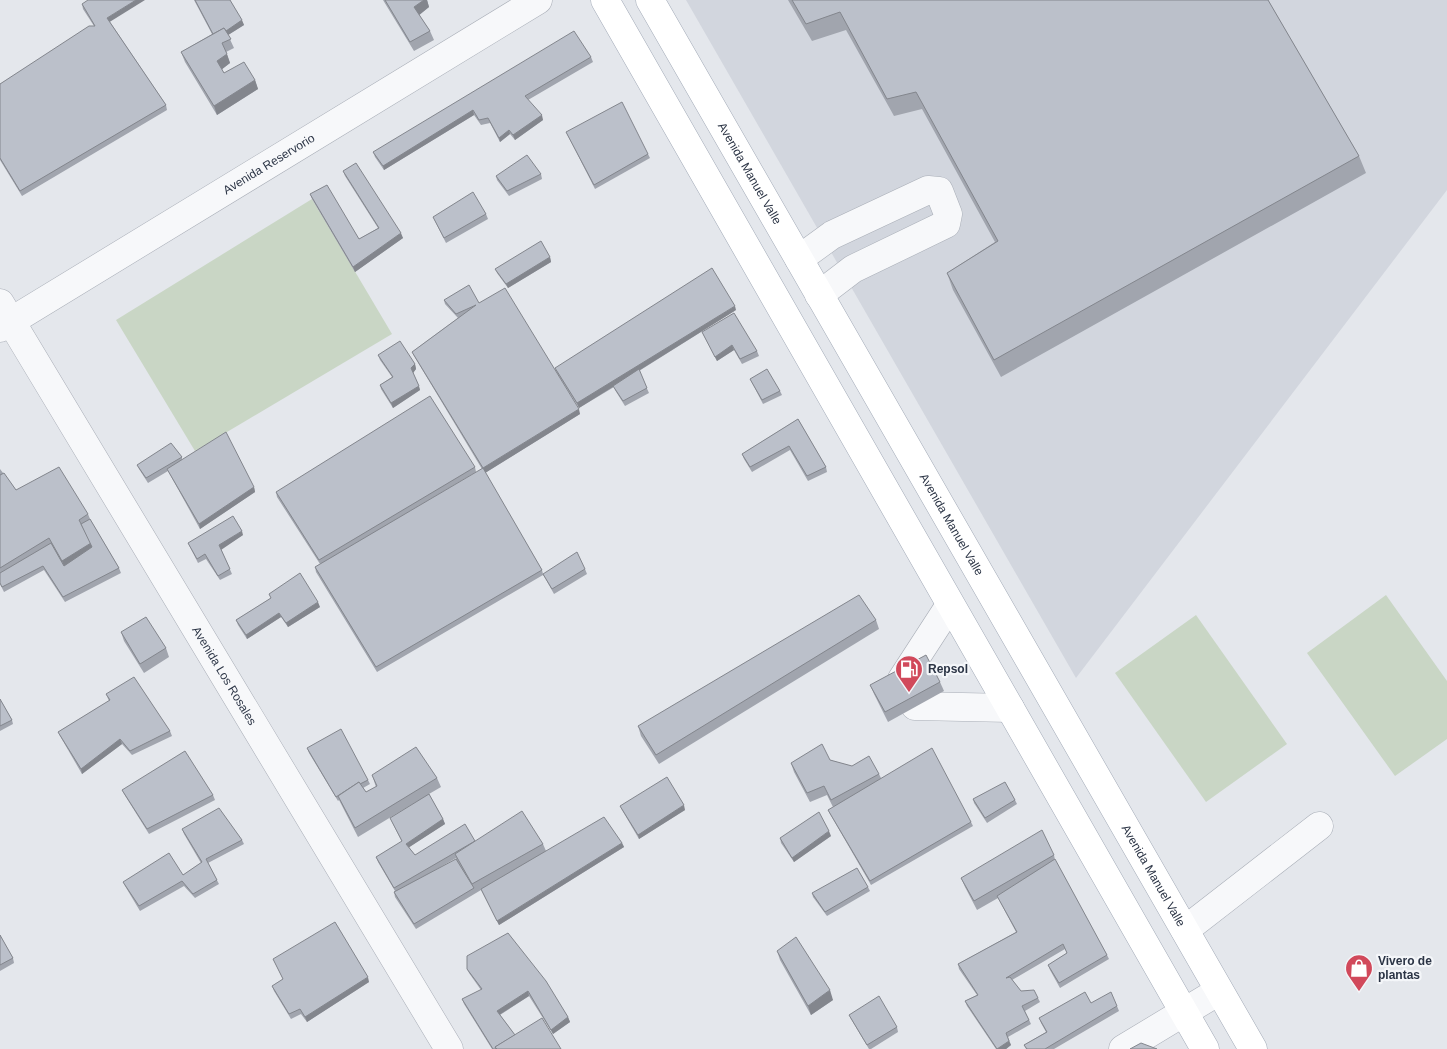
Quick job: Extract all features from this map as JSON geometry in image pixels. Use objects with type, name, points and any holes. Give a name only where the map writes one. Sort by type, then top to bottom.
[{"type":"main road","points":[[605,0],[1205,1049]]},
{"type":"main road","name":"Avenida Manuel Valle","points":[[650,0],[1253,1049]]},
{"type":"street","name":"Avenida Reservorio","points":[[4,318],[538,0]]},
{"type":"street","points":[[799,258],[841,230],[928,190],[940,191],[948,214],[946,224],[853,269],[819,295]]},
{"type":"street","name":"Avenida Los Rosales","points":[[4,318],[449,1049]]},
{"type":"street","points":[[902,679],[950,605]]},
{"type":"street","points":[[915,706],[1010,708]]},
{"type":"street","points":[[1185,930],[1319,826]]},
{"type":"street","points":[[1123,1049],[1220,990]]},
{"type":"shaded area","points":[[686,0],[1447,0],[1447,190],[1076,678]]},
{"type":"green space","points":[[312,199],[392,334],[195,451],[116,320]]},
{"type":"green space","points":[[1386,595],[1447,681],[1447,739],[1395,776],[1307,653]]},
{"type":"green space","points":[[1196,615],[1287,744],[1206,802],[1115,673]]},
{"type":"building","points":[[88,0],[136,0],[107,18],[166,105],[20,191],[0,158],[0,84],[89,26],[95,26],[82,4]]},
{"type":"building","points":[[195,0],[230,0],[242,20],[226,31],[224,28],[213,34]]},
{"type":"building","points":[[385,0],[424,0],[414,7],[430,31],[410,42]]},
{"type":"building","points":[[792,0],[1268,0],[1359,156],[994,360],[947,273],[998,241],[916,92],[887,99],[840,12],[806,24]]},
{"type":"building","points":[[224,28],[231,39],[222,43],[227,54],[217,61],[224,73],[244,62],[255,80],[214,106],[181,52]]},
{"type":"building","points":[[574,31],[591,57],[525,96],[542,115],[513,135],[509,130],[499,138],[488,118],[479,120],[473,110],[383,166],[373,152]]},
{"type":"building","points":[[622,102],[648,154],[594,185],[566,132]]},
{"type":"building","points":[[527,155],[541,174],[507,191],[496,176]]},
{"type":"building","points":[[356,163],[401,233],[353,267],[310,194],[327,185],[359,239],[379,228],[343,171]]},
{"type":"building","points":[[473,192],[486,214],[444,238],[433,217]]},
{"type":"building","points":[[541,241],[550,257],[506,284],[495,269]]},
{"type":"building","points":[[712,268],[735,306],[577,403],[555,368]]},
{"type":"building","points":[[469,285],[479,303],[505,288],[579,409],[483,468],[412,352],[476,305],[456,314],[444,300]]},
{"type":"building","points":[[734,313],[757,351],[740,359],[732,345],[715,357],[702,332]]},
{"type":"building","points":[[400,341],[415,364],[411,368],[419,386],[391,403],[380,385],[393,377],[378,355]]},
{"type":"building","points":[[639,369],[647,388],[623,401],[613,386]]},
{"type":"building","points":[[767,369],[780,391],[762,400],[750,379]]},
{"type":"building","points":[[430,396],[475,467],[319,560],[276,492]]},
{"type":"building","points":[[798,419],[826,467],[807,476],[789,446],[750,467],[742,454]]},
{"type":"building","points":[[226,432],[254,487],[199,524],[167,469]]},
{"type":"building","points":[[171,443],[182,457],[146,478],[137,465]]},
{"type":"building","points":[[59,467],[88,514],[79,520],[91,543],[62,561],[49,538],[0,568],[0,475],[4,473],[16,490]]},
{"type":"building","points":[[483,468],[542,570],[376,667],[315,567]]},
{"type":"building","points":[[233,516],[242,531],[219,545],[230,569],[218,576],[205,554],[197,559],[188,543]]},
{"type":"building","points":[[90,519],[119,568],[63,597],[43,566],[2,587],[0,573],[51,543],[64,566],[92,547],[81,524]]},
{"type":"building","points":[[577,552],[585,569],[552,589],[543,574]]},
{"type":"building","points":[[300,573],[318,602],[286,623],[279,613],[246,635],[236,620],[271,598],[269,594]]},
{"type":"building","points":[[859,595],[876,620],[656,755],[638,726]]},
{"type":"building","points":[[146,617],[166,648],[140,664],[121,632]]},
{"type":"building","name":"Repsol","points":[[926,655],[940,682],[885,712],[870,685]]},
{"type":"building","points":[[134,677],[170,731],[130,751],[120,739],[81,769],[58,732],[110,700],[106,694]]},
{"type":"building","points":[[0,699],[12,720],[0,726]]},
{"type":"building","points":[[341,729],[368,780],[360,784],[359,782],[336,797],[307,748]]},
{"type":"building","points":[[822,744],[830,760],[852,766],[869,756],[879,774],[831,800],[824,786],[807,793],[791,763]]},
{"type":"building","points":[[416,747],[437,778],[355,828],[338,796],[359,782],[366,792],[377,786],[372,775]]},
{"type":"building","points":[[932,748],[971,822],[870,881],[828,810]]},
{"type":"building","points":[[185,751],[213,795],[147,829],[122,790]]},
{"type":"building","points":[[667,777],[684,805],[638,835],[620,806]]},
{"type":"building","points":[[1005,782],[1015,800],[985,818],[973,799]]},
{"type":"building","points":[[429,794],[443,819],[406,844],[415,855],[465,824],[475,841],[394,888],[376,857],[402,841],[390,818]]},
{"type":"building","points":[[219,808],[242,840],[206,859],[217,880],[193,894],[182,881],[139,906],[123,882],[169,853],[183,875],[202,862],[182,829]]},
{"type":"building","points":[[522,811],[543,844],[472,884],[455,854]]},
{"type":"building","points":[[819,812],[829,831],[792,858],[780,838]]},
{"type":"building","points":[[604,817],[622,843],[497,921],[481,889]]},
{"type":"building","points":[[1042,830],[1054,855],[974,901],[961,878]]},
{"type":"building","points":[[456,859],[474,888],[414,924],[394,892]]},
{"type":"building","points":[[1055,859],[1107,955],[1059,983],[1048,965],[1067,953],[1063,944],[1006,978],[1010,977],[1021,991],[1034,990],[1038,998],[1022,1006],[1029,1020],[1006,1033],[1009,1041],[997,1049],[965,1001],[978,995],[958,964],[1017,932],[997,896]]},
{"type":"building","points":[[857,868],[868,887],[825,912],[812,893]]},
{"type":"building","points":[[335,922],[368,977],[305,1017],[300,1009],[289,1014],[272,986],[283,979],[273,959]]},
{"type":"building","points":[[508,933],[546,981],[568,1017],[551,1030],[528,991],[497,1011],[515,1035],[495,1047],[496,1049],[493,1049],[462,999],[482,989],[467,969],[467,956]]},
{"type":"building","points":[[0,935],[13,958],[0,965]]},
{"type":"building","points":[[796,937],[830,990],[808,1006],[777,951]]},
{"type":"building","points":[[1085,992],[1091,1003],[1111,992],[1117,1006],[1045,1049],[1027,1049],[1024,1045],[1047,1032],[1039,1018]]},
{"type":"building","points":[[879,996],[897,1027],[867,1045],[849,1015]]},
{"type":"building","points":[[542,1018],[561,1049],[497,1049],[495,1047]]},
{"type":"building","points":[[1141,1043],[1157,1049],[1130,1049]]},
{"type":"place","name":"Repsol","points":[[909,693]]},
{"type":"place","name":"Vivero de plantas","points":[[1359,992]]}]
